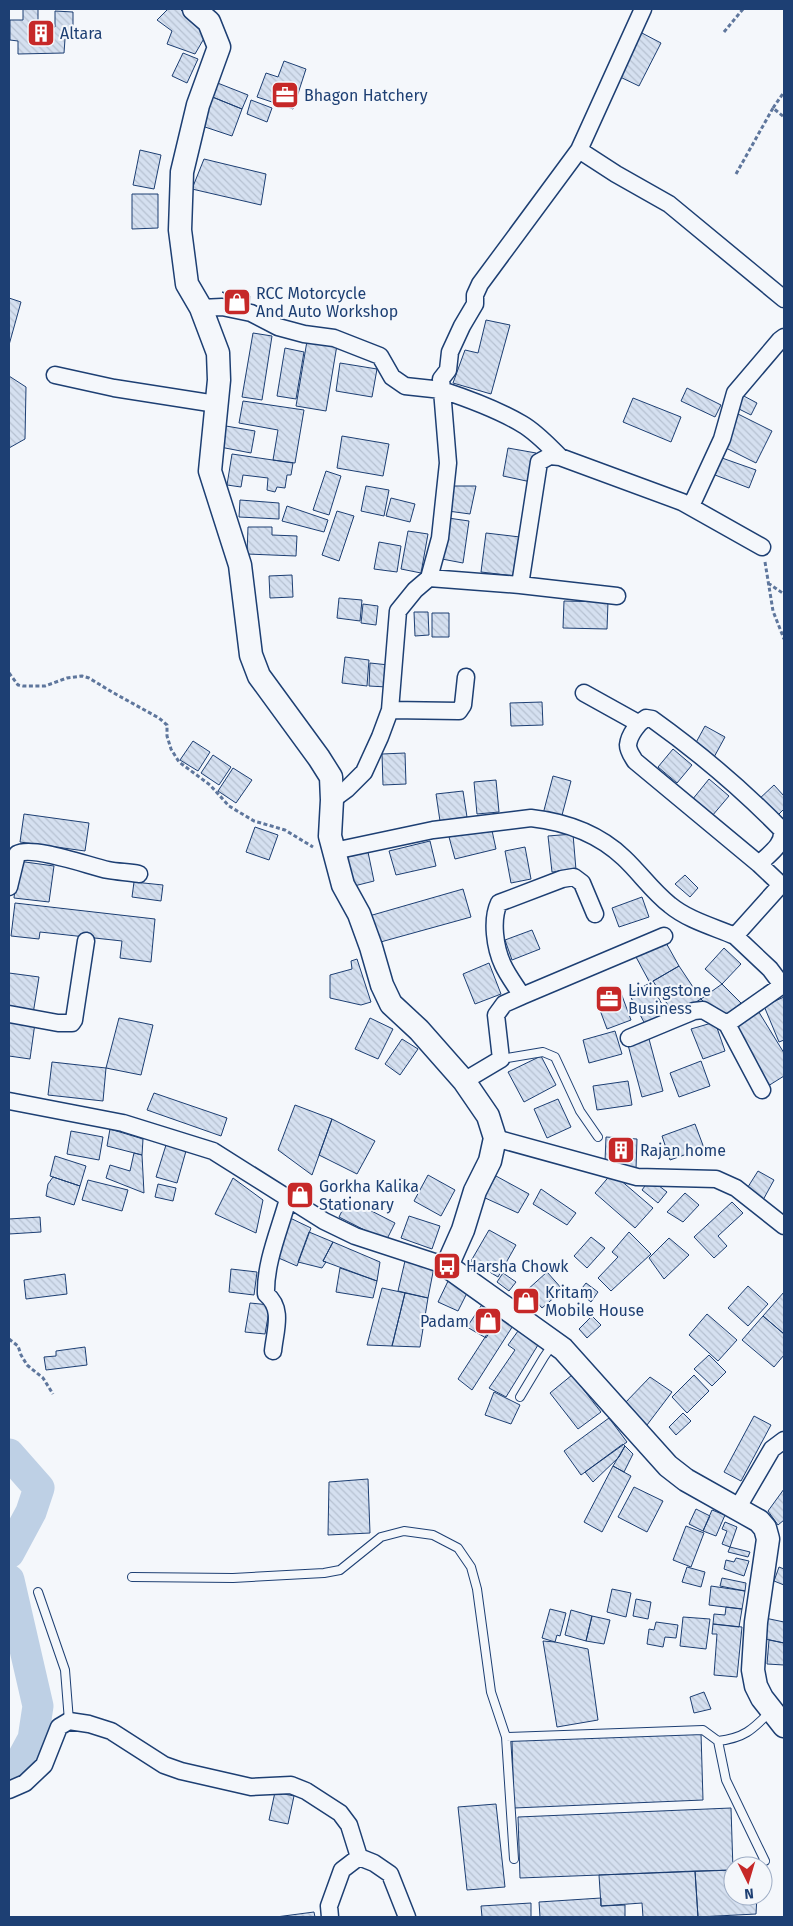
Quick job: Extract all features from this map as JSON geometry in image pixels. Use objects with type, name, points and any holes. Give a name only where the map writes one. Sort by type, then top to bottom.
[{"type":"street","points":[[332,800],[347,789],[364,772],[390,710],[398,611],[415,590],[429,578],[440,538],[448,463],[441,379],[448,370],[450,352],[475,304],[474,295],[480,284],[580,150],[642,9]]},
{"type":"street","points":[[207,13],[219,47],[198,105],[182,172],[180,220],[187,284],[201,308],[218,353],[219,380],[210,471],[240,565],[250,655],[259,676],[319,758],[330,778],[332,800],[330,836],[343,885],[359,914],[382,985],[391,1004],[464,1080],[488,1116],[495,1138],[490,1161],[475,1191],[447,1266]]},
{"type":"street","points":[[580,150],[616,174],[669,204],[784,299]]},
{"type":"street","points":[[201,308],[222,307],[251,312],[278,327],[304,334],[334,338],[380,356],[392,377],[405,386],[442,390],[472,400],[522,424],[546,442],[560,457]]},
{"type":"street","points":[[690,506],[722,440],[736,393],[784,337]]},
{"type":"street","points":[[55,375],[114,388],[216,404]]},
{"type":"street","points":[[520,585],[538,462],[550,456],[560,457],[628,481],[690,506],[762,547]]},
{"type":"street","points":[[429,578],[520,585],[617,596]]},
{"type":"street","points":[[390,710],[459,710],[463,704],[466,677]]},
{"type":"street","points":[[584,693],[638,723]]},
{"type":"street","points":[[735,936],[778,888],[777,882],[759,864],[635,760],[630,754],[628,745],[638,723],[646,718],[652,719],[677,737],[749,797],[782,830],[783,836],[780,844],[759,864]]},
{"type":"street","points":[[334,851],[433,830],[531,818],[544,819],[581,830],[602,840],[624,858],[668,904],[680,913],[735,936],[770,969],[783,985],[727,1024]]},
{"type":"street","points":[[9,887],[17,854],[16,847],[107,870],[139,874]]},
{"type":"street","points":[[522,996],[503,964],[498,947],[495,912],[499,903],[562,879],[574,877],[582,884],[595,914]]},
{"type":"street","points":[[464,1080],[501,1059],[496,1016],[504,1004],[664,936]]},
{"type":"street","points":[[9,1014],[58,1023],[72,1022],[74,1020],[86,941]]},
{"type":"street","points":[[629,1038],[694,1011],[703,1010],[727,1024],[762,1090]]},
{"type":"street","points":[[9,1101],[123,1123],[213,1151],[324,1221],[355,1236],[447,1266],[563,1349],[668,1466],[686,1480],[759,1521],[765,1528],[768,1538],[756,1622],[753,1670],[756,1686],[777,1717]]},
{"type":"street","points":[[495,1138],[637,1177],[716,1179],[736,1188],[784,1226]]},
{"type":"street","points":[[273,1351],[277,1314],[276,1305],[266,1294],[266,1285],[288,1199]]},
{"type":"street","points":[[738,1509],[772,1449],[784,1440]]},
{"type":"street","points":[[9,1790],[25,1782],[44,1765],[59,1727],[69,1721],[89,1724],[111,1731],[164,1765],[181,1771],[251,1787],[291,1786],[306,1791],[340,1813],[349,1825],[359,1857],[390,1874],[407,1917]]},
{"type":"street","points":[[330,1917],[329,1906],[342,1870],[359,1857]]},
{"type":"lane","points":[[501,1059],[543,1052],[555,1057],[580,1111],[598,1137]]},
{"type":"lane","points":[[520,1397],[554,1343]]},
{"type":"lane","points":[[132,1577],[233,1578],[324,1573],[340,1570],[381,1537],[404,1530],[433,1535],[458,1548],[470,1567],[477,1589],[492,1692],[506,1737],[514,1859]]},
{"type":"lane","points":[[38,1592],[65,1670],[69,1721]]},
{"type":"lane","points":[[506,1737],[702,1730],[718,1741],[736,1739],[777,1717]]},
{"type":"lane","points":[[718,1741],[726,1780],[763,1856]]},
{"type":"path","points":[[724,32],[743,9]]},
{"type":"path","points":[[736,174],[784,92]]},
{"type":"path","points":[[773,108],[784,117]]},
{"type":"path","points":[[762,547],[773,611],[784,639]]},
{"type":"path","points":[[768,584],[784,594]]},
{"type":"path","points":[[9,673],[18,685],[23,686],[45,686],[67,678],[82,676],[89,678],[159,718],[167,725],[167,736],[171,749],[179,762],[210,784],[229,806],[254,821],[285,830],[322,853],[334,851]]},
{"type":"path","points":[[9,1339],[18,1346],[27,1365],[42,1378],[53,1394]]},
{"type":"building","name":"Altara","points":[[23,9],[38,9],[38,27],[55,27],[55,11],[73,12],[73,39],[65,39],[64,53],[18,54],[18,41],[10,40],[10,20],[23,20]]},
{"type":"building","points":[[168,9],[180,9],[206,35],[195,54],[167,44],[172,31],[157,20]]},
{"type":"building","points":[[640,32],[661,43],[639,86],[618,76]]},
{"type":"building","points":[[183,53],[198,59],[187,83],[172,76]]},
{"type":"building","points":[[284,61],[306,69],[293,109],[257,97],[266,73],[278,77]]},
{"type":"building","points":[[215,82],[248,95],[242,109],[210,96]]},
{"type":"building","points":[[210,96],[242,109],[232,136],[199,125]]},
{"type":"building","points":[[251,100],[272,108],[267,122],[247,114]]},
{"type":"building","points":[[140,150],[161,155],[154,189],[133,185]]},
{"type":"building","points":[[204,159],[266,174],[261,205],[192,189]]},
{"type":"building","points":[[132,194],[158,194],[158,228],[132,229]]},
{"type":"building","points":[[222,292],[250,296],[249,311]]},
{"type":"building","points":[[9,298],[21,302],[9,345]]},
{"type":"building","points":[[486,320],[510,325],[491,394],[453,383],[465,350],[478,353]]},
{"type":"building","points":[[253,333],[272,336],[262,400],[242,397]]},
{"type":"building","points":[[307,341],[337,345],[326,411],[296,406]]},
{"type":"building","points":[[285,348],[304,352],[296,399],[277,396]]},
{"type":"building","points":[[340,363],[377,369],[372,397],[336,391]]},
{"type":"building","points":[[9,376],[26,387],[25,439],[9,448]]},
{"type":"building","points":[[687,388],[721,405],[715,417],[681,401]]},
{"type":"building","points":[[740,394],[757,403],[751,415],[733,406]]},
{"type":"building","points":[[633,398],[681,417],[671,442],[623,422]]},
{"type":"building","points":[[243,401],[304,410],[295,463],[273,460],[278,430],[239,423]]},
{"type":"building","points":[[738,414],[772,431],[756,463],[722,446]]},
{"type":"building","points":[[226,426],[255,431],[251,453],[220,447]]},
{"type":"building","points":[[342,436],[389,444],[383,476],[337,468]]},
{"type":"building","points":[[508,448],[536,453],[531,482],[503,476]]},
{"type":"building","points":[[232,454],[293,463],[291,475],[287,475],[285,488],[277,487],[275,492],[267,490],[268,478],[243,475],[241,487],[227,485]]},
{"type":"building","points":[[722,458],[756,470],[749,488],[715,475]]},
{"type":"building","points":[[326,471],[341,476],[329,515],[313,510]]},
{"type":"building","points":[[366,486],[389,490],[384,516],[361,511]]},
{"type":"building","points":[[451,486],[476,486],[470,514],[448,511]]},
{"type":"building","points":[[391,498],[415,504],[410,522],[386,516]]},
{"type":"building","points":[[240,500],[279,503],[279,519],[239,517]]},
{"type":"building","points":[[287,506],[328,520],[324,532],[282,521]]},
{"type":"building","points":[[337,511],[354,516],[339,561],[322,555]]},
{"type":"building","points":[[448,518],[469,521],[463,563],[442,559]]},
{"type":"building","points":[[248,527],[272,527],[272,535],[297,536],[296,556],[247,554]]},
{"type":"building","points":[[408,531],[428,534],[421,573],[401,569]]},
{"type":"building","points":[[486,533],[520,537],[515,576],[481,572]]},
{"type":"building","points":[[379,542],[401,546],[397,572],[374,569]]},
{"type":"building","points":[[292,575],[293,597],[270,598],[269,576]]},
{"type":"building","points":[[339,598],[362,600],[360,621],[337,618]]},
{"type":"building","points":[[564,601],[608,602],[607,629],[563,628]]},
{"type":"building","points":[[363,604],[378,606],[376,625],[361,623]]},
{"type":"building","points":[[414,612],[428,612],[429,635],[415,636]]},
{"type":"building","points":[[432,613],[449,613],[449,637],[432,637]]},
{"type":"building","points":[[345,657],[369,660],[367,686],[342,683]]},
{"type":"building","points":[[370,663],[389,665],[387,687],[369,686]]},
{"type":"building","points":[[542,702],[543,725],[511,726],[510,703]]},
{"type":"building","points":[[705,726],[725,737],[713,759],[693,748]]},
{"type":"building","points":[[193,741],[210,752],[198,771],[180,760]]},
{"type":"building","points":[[673,749],[692,765],[677,783],[658,767]]},
{"type":"building","points":[[405,753],[406,784],[383,785],[382,754]]},
{"type":"building","points":[[213,755],[231,767],[219,785],[201,773]]},
{"type":"building","points":[[233,768],[252,780],[236,803],[218,791]]},
{"type":"building","points":[[553,776],[571,781],[561,819],[543,814]]},
{"type":"building","points":[[709,779],[729,796],[712,816],[692,800]]},
{"type":"building","points":[[496,780],[499,812],[477,814],[474,782]]},
{"type":"building","points":[[774,785],[784,796],[784,809],[774,819],[757,801]]},
{"type":"building","points":[[463,791],[467,817],[440,821],[436,794]]},
{"type":"building","points":[[24,814],[89,823],[85,851],[20,842]]},
{"type":"building","points":[[491,826],[496,849],[455,859],[449,837]]},
{"type":"building","points":[[255,827],[278,835],[269,860],[246,852]]},
{"type":"building","points":[[573,834],[576,870],[552,872],[548,836]]},
{"type":"building","points":[[430,841],[436,866],[396,875],[389,851]]},
{"type":"building","points":[[525,847],[531,879],[511,883],[505,851]]},
{"type":"building","points":[[368,852],[374,881],[346,888],[340,859]]},
{"type":"building","points":[[18,861],[54,866],[49,902],[14,898]]},
{"type":"building","points":[[685,875],[698,888],[690,897],[675,884]]},
{"type":"building","points":[[134,882],[163,885],[161,901],[132,897]]},
{"type":"building","points":[[463,889],[471,917],[377,943],[369,916]]},
{"type":"building","points":[[642,897],[649,917],[619,927],[612,908]]},
{"type":"building","points":[[15,903],[155,919],[151,962],[120,958],[122,941],[40,932],[39,939],[11,936]]},
{"type":"building","points":[[532,930],[540,949],[512,960],[505,940]]},
{"type":"building","points":[[665,941],[679,966],[650,983],[636,957]]},
{"type":"building","points":[[724,948],[741,964],[722,984],[705,969]]},
{"type":"building","points":[[357,959],[371,1002],[361,1005],[330,998],[330,975],[352,969],[351,961]]},
{"type":"building","points":[[489,963],[501,994],[475,1004],[463,974]]},
{"type":"building","points":[[679,966],[701,999],[674,1015],[653,981]]},
{"type":"building","points":[[9,973],[39,977],[33,1014],[9,1011]]},
{"type":"building","points":[[650,983],[667,1013],[645,1024],[629,994]]},
{"type":"building","points":[[722,984],[741,1003],[722,1021],[701,999]]},
{"type":"building","points":[[621,993],[631,1020],[607,1029],[597,1002]]},
{"type":"building","points":[[784,997],[784,1040],[779,1042],[764,1006]]},
{"type":"building","points":[[757,1009],[784,1053],[784,1076],[768,1086],[731,1025]]},
{"type":"building","points":[[119,1018],[153,1025],[141,1075],[106,1068]]},
{"type":"building","points":[[370,1018],[393,1029],[378,1059],[355,1049]]},
{"type":"building","points":[[9,1020],[35,1023],[30,1059],[9,1056]]},
{"type":"building","points":[[715,1022],[725,1051],[703,1059],[691,1029]]},
{"type":"building","points":[[615,1031],[622,1054],[589,1063],[583,1040]]},
{"type":"building","points":[[402,1039],[418,1049],[400,1075],[385,1064]]},
{"type":"building","points":[[649,1039],[663,1091],[642,1097],[628,1045]]},
{"type":"building","points":[[541,1056],[556,1085],[524,1102],[508,1072]]},
{"type":"building","points":[[701,1061],[710,1086],[679,1097],[670,1073]]},
{"type":"building","points":[[52,1062],[106,1068],[103,1101],[48,1095]]},
{"type":"building","points":[[628,1081],[632,1105],[597,1110],[593,1086]]},
{"type":"building","points":[[154,1093],[227,1118],[221,1136],[147,1110]]},
{"type":"building","points":[[558,1099],[571,1127],[547,1138],[534,1109]]},
{"type":"building","points":[[295,1105],[332,1119],[312,1175],[278,1150]]},
{"type":"building","points":[[332,1119],[375,1141],[357,1174],[319,1155]]},
{"type":"building","points":[[695,1124],[704,1148],[670,1160],[662,1136]]},
{"type":"building","points":[[110,1129],[143,1139],[142,1155],[107,1146]]},
{"type":"building","points":[[71,1131],[103,1137],[99,1160],[67,1154]]},
{"type":"building","name":"Rajan home","points":[[606,1137],[637,1139],[636,1169],[622,1169],[622,1162],[605,1161]]},
{"type":"building","points":[[166,1145],[186,1151],[177,1183],[156,1177]]},
{"type":"building","points":[[134,1153],[142,1155],[144,1193],[106,1178],[110,1165],[130,1171]]},
{"type":"building","points":[[55,1156],[86,1166],[80,1186],[50,1176]]},
{"type":"building","points":[[758,1171],[774,1180],[763,1200],[746,1190]]},
{"type":"building","points":[[612,1173],[653,1208],[635,1228],[595,1193]]},
{"type":"building","points":[[428,1175],[455,1190],[441,1216],[414,1201]]},
{"type":"building","points":[[496,1176],[529,1194],[518,1213],[483,1197]]},
{"type":"building","points":[[53,1177],[80,1186],[74,1205],[46,1196],[48,1184]]},
{"type":"building","points":[[233,1178],[263,1200],[256,1233],[215,1214]]},
{"type":"building","points":[[650,1179],[667,1192],[658,1203],[642,1190]]},
{"type":"building","points":[[88,1180],[128,1190],[122,1211],[82,1200]]},
{"type":"building","points":[[158,1184],[176,1188],[173,1201],[155,1197]]},
{"type":"building","points":[[541,1189],[576,1213],[567,1225],[533,1204]]},
{"type":"building","points":[[685,1193],[699,1205],[683,1222],[667,1212]]},
{"type":"building","points":[[348,1199],[395,1223],[386,1241],[339,1217]]},
{"type":"building","points":[[732,1202],[743,1213],[718,1236],[727,1246],[714,1258],[694,1237]]},
{"type":"building","points":[[409,1216],[440,1226],[432,1249],[401,1238]]},
{"type":"building","points":[[40,1217],[41,1232],[9,1234],[9,1219]]},
{"type":"building","points":[[288,1217],[311,1228],[297,1266],[274,1256]]},
{"type":"building","points":[[489,1230],[516,1245],[498,1277],[471,1261]]},
{"type":"building","points":[[309,1232],[333,1242],[323,1261],[326,1262],[322,1268],[298,1262]]},
{"type":"building","points":[[629,1232],[651,1254],[611,1291],[598,1278],[618,1257],[612,1252]]},
{"type":"building","points":[[591,1237],[605,1248],[587,1268],[574,1256]]},
{"type":"building","points":[[669,1238],[689,1255],[664,1279],[649,1258]]},
{"type":"building","points":[[333,1242],[380,1262],[377,1281],[323,1261]]},
{"type":"building","points":[[405,1261],[434,1267],[428,1298],[398,1291]]},
{"type":"building","points":[[340,1268],[377,1281],[373,1298],[336,1292]]},
{"type":"building","points":[[231,1269],[257,1272],[254,1295],[229,1292]]},
{"type":"building","points":[[547,1272],[563,1290],[542,1308],[526,1291]]},
{"type":"building","points":[[503,1273],[516,1282],[509,1291],[497,1282]]},
{"type":"building","points":[[65,1274],[67,1294],[26,1299],[24,1280]]},
{"type":"building","points":[[449,1279],[469,1289],[458,1311],[438,1302]]},
{"type":"building","points":[[586,1283],[598,1292],[591,1302],[579,1292]]},
{"type":"building","points":[[748,1286],[768,1304],[748,1326],[728,1308]]},
{"type":"building","points":[[382,1288],[405,1293],[392,1346],[367,1345]]},
{"type":"building","points":[[784,1292],[784,1334],[763,1316]]},
{"type":"building","points":[[405,1293],[428,1298],[420,1347],[392,1346]]},
{"type":"building","points":[[485,1300],[502,1311],[486,1338],[467,1327]]},
{"type":"building","points":[[250,1303],[270,1305],[265,1334],[245,1332]]},
{"type":"building","points":[[502,1311],[516,1321],[472,1390],[458,1379]]},
{"type":"building","points":[[707,1314],[737,1340],[718,1361],[689,1335]]},
{"type":"building","points":[[592,1316],[601,1325],[587,1338],[579,1329]]},
{"type":"building","points":[[763,1316],[784,1334],[784,1355],[774,1367],[742,1340]]},
{"type":"building","points":[[518,1331],[538,1345],[506,1397],[489,1388],[515,1350],[508,1345]]},
{"type":"building","points":[[85,1347],[87,1365],[46,1370],[44,1357],[56,1356],[56,1351]]},
{"type":"building","points":[[709,1355],[726,1372],[712,1386],[694,1369]]},
{"type":"building","points":[[572,1375],[601,1412],[578,1429],[550,1393]]},
{"type":"building","points":[[694,1375],[709,1391],[687,1413],[672,1397]]},
{"type":"building","points":[[650,1377],[672,1392],[647,1425],[624,1404]]},
{"type":"building","points":[[494,1392],[520,1405],[511,1424],[485,1415]]},
{"type":"building","points":[[683,1413],[691,1421],[676,1435],[669,1427]]},
{"type":"building","points":[[754,1416],[771,1425],[741,1481],[724,1472]]},
{"type":"building","points":[[609,1418],[627,1442],[581,1475],[564,1451]]},
{"type":"building","points":[[623,1444],[625,1446],[619,1457],[593,1482],[585,1472]]},
{"type":"building","points":[[625,1446],[633,1454],[624,1472],[613,1466]]},
{"type":"building","points":[[613,1466],[631,1476],[602,1532],[584,1522]]},
{"type":"building","points":[[368,1479],[370,1533],[328,1535],[329,1482]]},
{"type":"building","points":[[634,1487],[663,1501],[647,1532],[618,1517]]},
{"type":"building","points":[[784,1489],[784,1520],[778,1525],[768,1511]]},
{"type":"building","points":[[696,1509],[710,1516],[703,1531],[689,1524]]},
{"type":"building","points":[[712,1510],[725,1515],[716,1536],[703,1531]]},
{"type":"building","points":[[725,1522],[737,1527],[730,1547],[722,1544],[727,1531],[722,1529]]},
{"type":"building","points":[[686,1526],[704,1533],[691,1567],[673,1560]]},
{"type":"building","points":[[730,1547],[750,1552],[748,1557],[728,1552]]},
{"type":"building","points":[[736,1558],[749,1561],[744,1576],[724,1569],[726,1560],[734,1562]]},
{"type":"building","points":[[687,1567],[705,1572],[701,1587],[682,1582]]},
{"type":"building","points":[[779,1567],[784,1569],[784,1585],[774,1581]]},
{"type":"building","points":[[722,1578],[746,1583],[745,1591],[720,1586]]},
{"type":"building","points":[[711,1586],[745,1591],[742,1609],[709,1605]]},
{"type":"building","points":[[612,1589],[631,1593],[626,1617],[607,1612]]},
{"type":"building","points":[[636,1599],[651,1602],[648,1619],[633,1616]]},
{"type":"building","points":[[726,1607],[742,1609],[739,1627],[713,1624],[714,1614],[725,1615]]},
{"type":"building","points":[[550,1609],[566,1613],[560,1636],[557,1635],[555,1642],[542,1638]]},
{"type":"building","points":[[571,1610],[592,1616],[586,1641],[565,1635]]},
{"type":"building","points":[[592,1616],[610,1620],[604,1644],[586,1641]]},
{"type":"building","points":[[683,1617],[710,1619],[706,1649],[680,1646]]},
{"type":"building","points":[[765,1618],[784,1622],[784,1643],[761,1638]]},
{"type":"building","points":[[656,1622],[678,1625],[676,1638],[665,1637],[663,1647],[647,1644],[649,1629],[654,1630]]},
{"type":"building","points":[[713,1624],[742,1627],[737,1677],[714,1675],[717,1634],[712,1634]]},
{"type":"building","points":[[769,1640],[784,1643],[784,1665],[767,1664]]},
{"type":"building","points":[[543,1641],[588,1649],[598,1720],[557,1727]]},
{"type":"building","points":[[704,1692],[711,1709],[694,1713],[690,1697]]},
{"type":"building","points":[[701,1733],[703,1800],[514,1808],[512,1740]]},
{"type":"building","points":[[275,1792],[294,1796],[288,1824],[269,1820]]},
{"type":"building","points":[[496,1804],[505,1887],[467,1890],[458,1807]]},
{"type":"building","points":[[731,1808],[733,1856],[723,1856],[723,1870],[520,1878],[518,1817]]},
{"type":"building","points":[[723,1870],[723,1906],[756,1906],[756,1914],[698,1917],[695,1871]]},
{"type":"building","points":[[695,1871],[698,1917],[643,1917],[642,1903],[601,1906],[599,1875]]},
{"type":"building","points":[[601,1898],[601,1906],[625,1905],[625,1917],[540,1917],[539,1902]]},
{"type":"building","points":[[531,1903],[531,1917],[482,1917],[481,1906]]},
{"type":"building","points":[[314,1912],[315,1917],[276,1917]]},
{"type":"waterway","points":[[9,1454],[39,1488],[31,1512],[9,1553]]},
{"type":"waterway","points":[[9,1580],[38,1706],[33,1739],[20,1763],[9,1770]]},
{"type":"place","name":"Altara","points":[[41,33]]},
{"type":"place","name":"Bhagon Hatchery","points":[[285,95]]},
{"type":"place","name":"RCC Motorcycle And Auto Workshop","points":[[237,302]]},
{"type":"place","name":"Livingstone Business","points":[[609,999]]},
{"type":"place","name":"Rajan home","points":[[621,1150]]},
{"type":"place","name":"Gorkha Kalika Stationary","points":[[300,1195]]},
{"type":"place","name":"Harsha Chowk","points":[[447,1266]]},
{"type":"place","name":"Kritam Mobile House","points":[[526,1301]]},
{"type":"place","name":"Padam","points":[[488,1321]]}]
